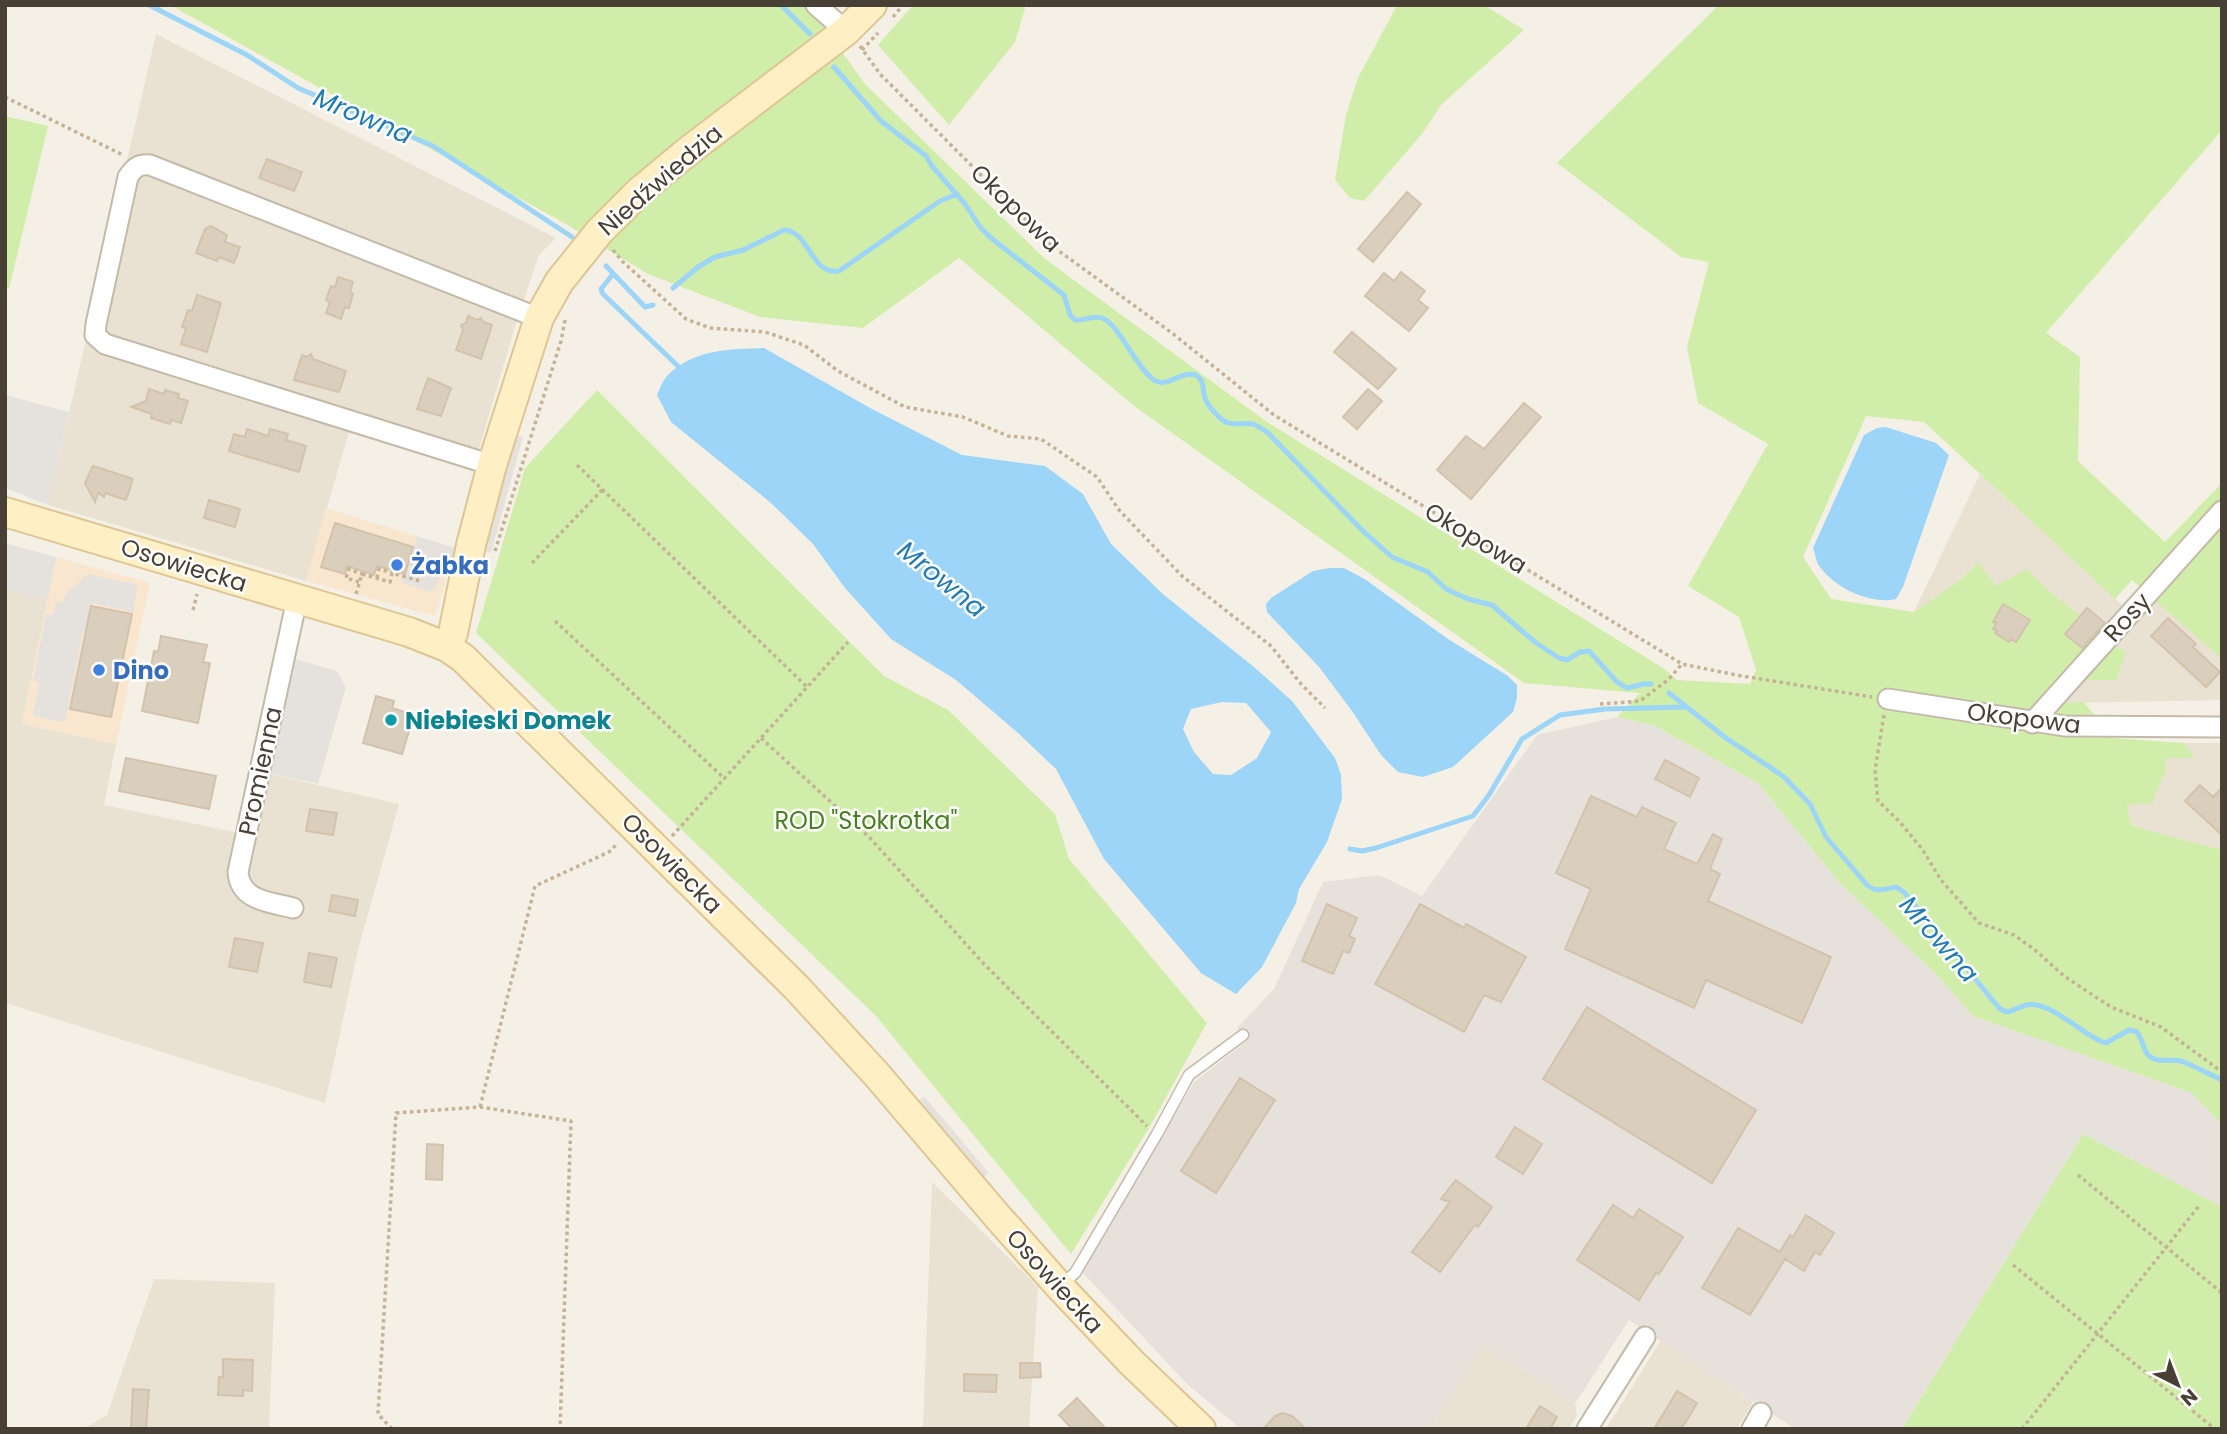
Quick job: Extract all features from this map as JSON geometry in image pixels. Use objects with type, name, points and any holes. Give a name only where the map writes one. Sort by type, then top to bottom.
[{"type":"street","points":[[816,5],[855,40]]},
{"type":"street","name":"Niedźwiedzia","points":[[447,646],[453,634],[471,545],[492,465],[552,318],[559,282],[598,232],[677,160],[806,60],[855,40],[872,5]]},
{"type":"street","points":[[492,465],[105,344],[96,335],[99,311],[128,177],[134,168],[143,164],[150,165],[552,318]]},
{"type":"street","name":"Rosy","points":[[2032,723],[2222,511]]},
{"type":"street","name":"Osowiecka","points":[[5,512],[409,632],[447,646],[463,658],[796,987],[845,1039],[1060,1287],[1200,1429]]},
{"type":"street","name":"Promienna","points":[[293,908],[248,895],[242,888],[238,872],[297,599]]},
{"type":"street","name":"Okopowa","points":[[1888,699],[2065,726],[2222,727]]},
{"type":"street","points":[[1587,1429],[1645,1337]]},
{"type":"lane","points":[[1060,1287],[1075,1273],[1189,1075],[1243,1035]]},
{"type":"path","name":"Okopowa","points":[[855,40],[880,74],[1052,246],[1172,333],[1274,415],[1682,664],[1888,699]]},
{"type":"path","points":[[5,97],[143,164]]},
{"type":"path","points":[[598,232],[623,262],[686,319],[710,328],[765,332],[804,345],[838,371],[905,407],[963,417],[1008,436],[1041,439],[1097,477],[1119,510],[1182,576],[1271,646],[1301,684],[1325,708]]},
{"type":"path","points":[[494,554],[561,341],[552,318]]},
{"type":"path","points":[[577,465],[807,687]]},
{"type":"path","points":[[532,563],[603,489]]},
{"type":"path","points":[[359,582],[346,578],[349,569],[390,582],[392,573]]},
{"type":"path","points":[[377,578],[379,569],[420,582]]},
{"type":"path","points":[[353,603],[362,574]]},
{"type":"path","points":[[193,610],[197,594]]},
{"type":"path","points":[[555,621],[725,779]]},
{"type":"path","points":[[658,850],[848,642]]},
{"type":"path","points":[[1600,704],[1640,701],[1668,680],[1682,664]]},
{"type":"path","points":[[1888,699],[1875,770],[1878,801],[1922,849],[1954,896],[1979,923],[2014,934],[2064,976],[2111,1007],[2161,1027],[2222,1072]]},
{"type":"path","points":[[761,738],[869,836],[984,964],[1157,1134]]},
{"type":"path","points":[[480,1107],[535,886],[610,852],[634,826]]},
{"type":"path","points":[[390,1428],[378,1414],[396,1113],[480,1107],[571,1121],[560,1429]]},
{"type":"path","points":[[2078,1175],[2222,1293]]},
{"type":"path","points":[[2022,1429],[2199,1206]]},
{"type":"path","points":[[2013,1265],[2215,1429]]},
{"type":"shaded area","points":[[156,34],[556,238],[539,255],[477,455],[354,414],[306,581],[48,505]]},
{"type":"shaded area","points":[[5,395],[69,412],[48,505],[5,488]]},
{"type":"shaded area","points":[[510,434],[523,437],[491,553],[479,549]]},
{"type":"shaded area","points":[[1980,474],[2136,618],[2222,524],[2222,700],[2065,703],[1883,676]]},
{"type":"shaded area","points":[[326,508],[455,548],[435,616],[306,581]]},
{"type":"shaded area","points":[[417,536],[455,548],[451,562],[444,564],[438,584],[431,592],[402,583]]},
{"type":"shaded area","points":[[5,543],[56,557],[48,599],[5,589]]},
{"type":"shaded area","points":[[56,557],[150,583],[116,744],[22,724]]},
{"type":"shaded area","points":[[88,574],[138,585],[133,612],[92,603],[86,632],[83,632],[65,722],[33,716],[39,682],[33,681],[46,614],[53,615],[56,602],[62,602],[67,593]]},
{"type":"shaded area","points":[[5,589],[48,599],[22,724],[116,744],[104,805],[254,836],[266,773],[399,804],[358,950],[325,1103],[5,1003]]},
{"type":"shaded area","points":[[292,658],[337,671],[346,687],[318,784],[268,773]]},
{"type":"shaded area","points":[[1617,717],[1653,725],[1758,783],[1839,882],[1938,976],[1973,1016],[2192,1093],[2222,1125],[2222,1207],[2083,1134],[1902,1429],[1795,1429],[1629,1320],[1575,1404],[1483,1344],[1430,1429],[1241,1429],[1188,1385],[1082,1272],[1194,1082],[1247,1041],[1237,1028],[1274,989],[1323,882],[1379,875],[1422,896],[1537,735]]},
{"type":"shaded area","points":[[2183,743],[2222,743],[2222,850],[2142,829],[2130,823],[2127,805],[2152,802],[2165,758],[2195,758]]},
{"type":"shaded area","points":[[924,1096],[989,1173],[978,1182],[914,1105]]},
{"type":"shaded area","points":[[932,1182],[1038,1287],[1029,1429],[923,1429]]},
{"type":"shaded area","points":[[154,1279],[275,1283],[269,1429],[83,1429],[107,1415]]},
{"type":"shaded area","points":[[1661,1340],[1753,1402],[1737,1429],[1606,1429]]},
{"type":"shaded area","points":[[1483,1344],[1575,1404],[1577,1415],[1569,1429],[1430,1429]]},
{"type":"green space","points":[[170,5],[809,6],[865,84],[1044,258],[1267,422],[1666,670],[1677,680],[1750,684],[1756,670],[1739,617],[1688,586],[1768,444],[1698,403],[1687,347],[1709,262],[1681,257],[1557,163],[1719,5],[2222,5],[2222,130],[2046,333],[2080,357],[2078,461],[2165,542],[2222,483],[2222,659],[2132,580],[2115,599],[1924,422],[1866,416],[1803,557],[1831,599],[1914,612],[1962,579],[1978,562],[1996,586],[2027,569],[2049,591],[2126,653],[2116,680],[2085,680],[2065,703],[2084,702],[2112,738],[2183,743],[2195,758],[2165,758],[2166,770],[2152,803],[2127,805],[2131,824],[2222,850],[2222,1125],[2192,1093],[1973,1016],[1938,976],[1839,882],[1758,783],[1653,725],[1617,717],[1640,693],[1524,683],[1134,406],[959,258],[863,328],[760,317],[648,274],[566,224]]},
{"type":"green space","points":[[913,5],[1026,5],[1015,42],[949,125],[878,45]]},
{"type":"green space","points":[[1397,5],[1484,5],[1524,30],[1441,105],[1422,134],[1364,201],[1350,198],[1335,180],[1346,115],[1358,78]]},
{"type":"green space","points":[[5,116],[48,126],[9,289],[5,288]]},
{"type":"green space","name":"ROD \"Stokrotka\"","points":[[597,390],[884,676],[948,710],[1055,814],[1069,859],[1207,1023],[1149,1128],[1071,1254],[876,1016],[476,633],[525,468]]},
{"type":"green space","points":[[2083,1134],[2222,1207],[2222,1429],[1902,1429]]},
{"type":"water","points":[[764,348],[872,409],[962,455],[1045,466],[1083,494],[1111,544],[1164,595],[1292,701],[1335,758],[1341,775],[1342,799],[1327,842],[1299,889],[1296,903],[1262,967],[1236,994],[1201,973],[1104,859],[1056,769],[956,680],[891,639],[845,588],[813,544],[771,503],[671,422],[657,395],[668,375],[678,366],[713,352]],"holes":[[[1222,702],[1246,703],[1271,732],[1257,758],[1231,775],[1213,774],[1194,752],[1183,729],[1191,709]]]},
{"type":"water","points":[[1886,427],[1936,443],[1949,455],[1903,587],[1896,599],[1886,600],[1864,597],[1832,580],[1818,564],[1813,548],[1864,435],[1877,428]]},
{"type":"water","points":[[1344,568],[1366,580],[1448,639],[1508,676],[1517,685],[1513,712],[1453,767],[1423,777],[1398,772],[1381,755],[1319,667],[1267,612],[1266,604],[1271,598],[1313,571]]},
{"type":"building","points":[[267,159],[302,172],[294,191],[259,178]]},
{"type":"building","points":[[1407,192],[1421,204],[1373,262],[1358,249]]},
{"type":"building","points":[[211,226],[227,235],[225,242],[240,247],[234,263],[219,257],[217,261],[196,253],[205,229]]},
{"type":"building","points":[[1401,272],[1425,291],[1418,300],[1428,308],[1409,331],[1365,296],[1384,273],[1394,281]]},
{"type":"building","points":[[338,277],[353,282],[349,308],[345,307],[341,319],[326,313],[330,302],[326,300]]},
{"type":"building","points":[[197,295],[221,303],[207,352],[181,344],[186,328],[182,327],[188,310],[192,311]]},
{"type":"building","points":[[468,316],[477,320],[481,318],[483,322],[492,325],[481,359],[456,350],[463,330],[461,325],[466,323]]},
{"type":"building","points":[[1352,332],[1396,369],[1378,389],[1334,352]]},
{"type":"building","points":[[311,354],[313,359],[346,371],[339,392],[294,380],[302,355],[307,357]]},
{"type":"building","points":[[428,378],[451,388],[441,416],[417,409]]},
{"type":"building","points":[[149,389],[164,394],[165,390],[179,394],[178,398],[188,401],[181,423],[171,420],[170,424],[151,418],[152,414],[131,407],[146,401]]},
{"type":"building","points":[[1368,389],[1382,401],[1357,429],[1343,417]]},
{"type":"building","points":[[1524,403],[1541,417],[1471,499],[1437,470],[1466,436],[1484,449]]},
{"type":"building","points":[[247,429],[268,436],[270,429],[288,434],[286,440],[306,446],[299,472],[229,451],[234,434],[245,437]]},
{"type":"building","points":[[93,466],[133,479],[126,500],[105,493],[104,497],[98,493],[95,502],[85,483]]},
{"type":"building","points":[[209,500],[240,509],[235,527],[204,518]]},
{"type":"building","points":[[335,523],[413,547],[405,574],[377,566],[374,575],[347,566],[345,574],[321,567]]},
{"type":"building","points":[[2003,604],[2030,620],[2016,642],[2011,639],[2009,642],[1993,629],[1997,623],[1993,622]]},
{"type":"building","name":"Dino","points":[[91,606],[132,614],[111,717],[70,709]]},
{"type":"building","points":[[2087,608],[2105,623],[2082,648],[2065,634]]},
{"type":"building","points":[[2168,618],[2196,644],[2193,647],[2220,672],[2206,687],[2151,636]]},
{"type":"building","points":[[161,636],[207,645],[203,662],[210,663],[198,723],[142,711],[154,651],[158,652]]},
{"type":"building","name":"Niebieski Domek","points":[[376,696],[394,701],[392,708],[414,715],[402,754],[363,743]]},
{"type":"building","points":[[126,758],[216,776],[209,809],[119,791]]},
{"type":"building","points":[[1665,760],[1699,778],[1690,797],[1655,779]]},
{"type":"building","points":[[2200,785],[2213,797],[2222,788],[2222,835],[2185,801]]},
{"type":"building","points":[[1591,796],[1637,817],[1642,807],[1676,823],[1664,849],[1697,864],[1713,834],[1722,839],[1710,869],[1720,874],[1708,901],[1831,957],[1802,1023],[1706,980],[1694,1008],[1565,949],[1591,889],[1556,873]]},
{"type":"building","points":[[310,809],[337,813],[333,835],[306,831]]},
{"type":"building","points":[[332,895],[358,900],[355,916],[329,911]]},
{"type":"building","points":[[1327,904],[1357,918],[1349,936],[1355,939],[1349,953],[1343,951],[1333,974],[1302,961]]},
{"type":"building","points":[[1420,904],[1464,928],[1466,924],[1526,957],[1501,1002],[1484,995],[1464,1032],[1375,984]]},
{"type":"building","points":[[235,938],[263,943],[257,972],[229,967]]},
{"type":"building","points":[[309,953],[337,958],[331,987],[304,982]]},
{"type":"building","points":[[1587,1007],[1756,1110],[1712,1183],[1543,1079]]},
{"type":"building","points":[[1240,1078],[1275,1100],[1216,1193],[1181,1171]]},
{"type":"building","points":[[1515,1127],[1542,1144],[1523,1174],[1496,1157]]},
{"type":"building","points":[[427,1144],[443,1145],[442,1180],[426,1179]]},
{"type":"building","points":[[1456,1180],[1492,1207],[1440,1272],[1412,1252],[1450,1202],[1441,1199]]},
{"type":"building","points":[[1613,1205],[1633,1218],[1639,1209],[1683,1237],[1639,1300],[1577,1260]]},
{"type":"building","points":[[1806,1215],[1834,1233],[1820,1255],[1815,1252],[1804,1271],[1785,1259],[1750,1315],[1702,1288],[1738,1228],[1780,1252]]},
{"type":"building","points":[[223,1359],[253,1360],[252,1391],[243,1390],[243,1396],[218,1395],[219,1377],[223,1377]]},
{"type":"building","points":[[1020,1363],[1040,1363],[1041,1377],[1020,1378]]},
{"type":"building","points":[[964,1374],[997,1375],[996,1392],[964,1391]]},
{"type":"building","points":[[133,1389],[149,1390],[146,1429],[131,1429]]},
{"type":"building","points":[[1677,1391],[1697,1403],[1689,1417],[1681,1429],[1654,1429]]},
{"type":"building","points":[[1077,1398],[1106,1429],[1072,1429],[1059,1415]]},
{"type":"building","points":[[1540,1406],[1557,1417],[1550,1429],[1526,1429]]},
{"type":"building","points":[[1282,1413],[1292,1416],[1306,1429],[1263,1429],[1275,1416]]},
{"type":"waterway","name":"Mrowna","points":[[149,5],[247,55],[298,88],[433,146],[572,237]]},
{"type":"waterway","name":"Mrowna","points":[[781,5],[810,34]]},
{"type":"waterway","name":"Mrowna","points":[[834,67],[881,121],[926,156],[991,238],[1064,295],[1070,315],[1075,320],[1099,317],[1108,322],[1154,380],[1164,382],[1190,374],[1198,377],[1202,382],[1206,400],[1222,420],[1253,424],[1267,432],[1363,531],[1392,557],[1428,572],[1446,589],[1468,599],[1492,605],[1536,643],[1559,658],[1567,660],[1580,652],[1589,651],[1617,682],[1627,688],[1651,684]]},
{"type":"waterway","name":"Mrowna","points":[[673,288],[715,257],[743,250],[784,230],[799,237],[822,266],[839,271],[940,201],[957,194]]},
{"type":"waterway","name":"Mrowna","points":[[606,266],[645,307],[653,305]]},
{"type":"waterway","name":"Mrowna","points":[[613,274],[601,289],[603,294],[683,371]]},
{"type":"waterway","name":"Mrowna","points":[[1669,693],[1726,738],[1783,776],[1810,804],[1826,837],[1867,885],[1877,890],[1896,887],[1904,892],[1999,1008],[2006,1012],[2026,1005],[2046,1008],[2106,1043],[2129,1030],[2137,1032],[2147,1054],[2153,1058],[2181,1061],[2222,1080]]},
{"type":"waterway","name":"Mrowna","points":[[1350,849],[1362,851],[1376,848],[1473,816],[1489,795],[1522,739],[1560,715],[1605,709],[1687,707]]},
{"type":"place","name":"Żabka","points":[[397,565]]},
{"type":"place","name":"Dino","points":[[99,670]]},
{"type":"place","name":"Niebieski Domek","points":[[391,720]]}]
